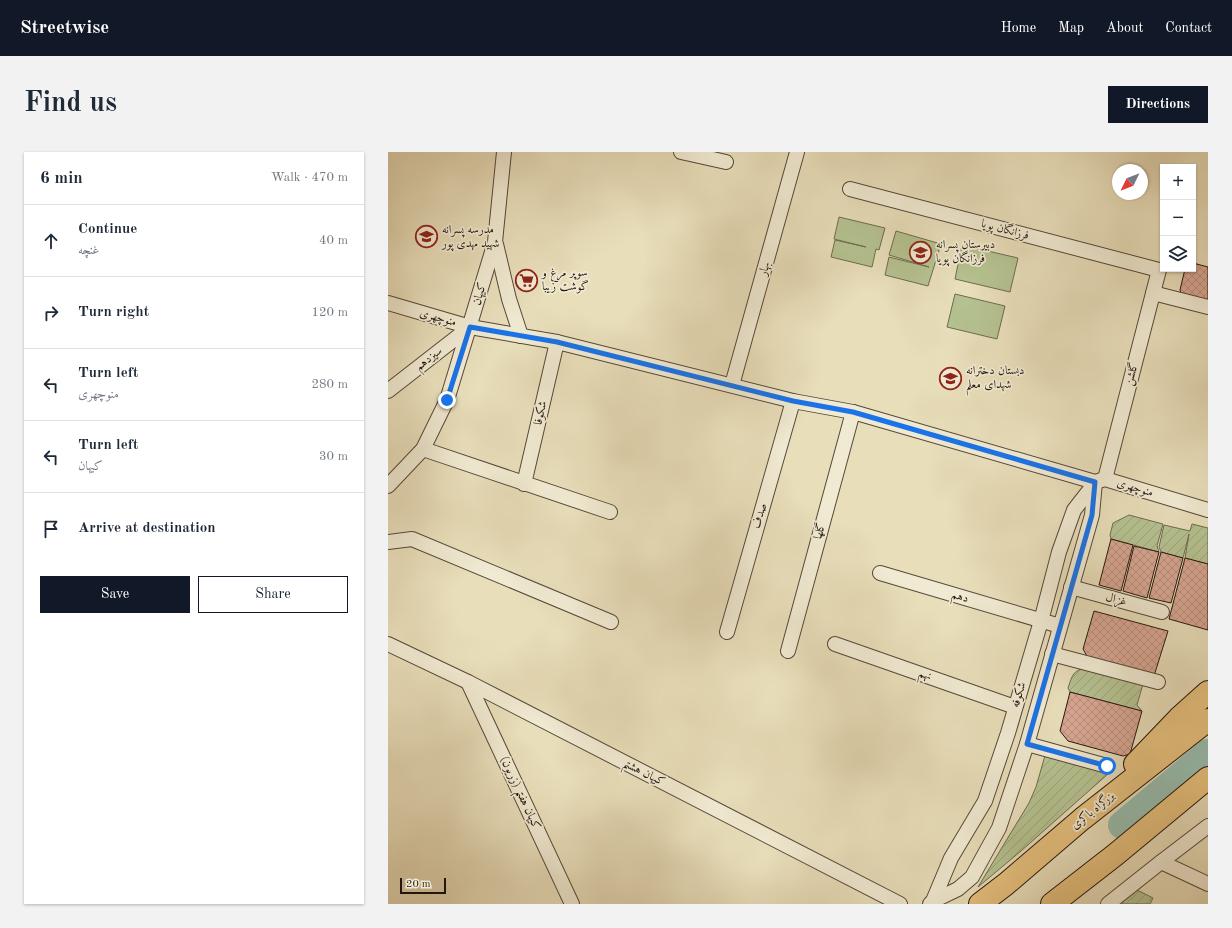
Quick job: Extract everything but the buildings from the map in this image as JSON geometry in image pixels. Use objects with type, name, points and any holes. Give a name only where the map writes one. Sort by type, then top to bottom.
[{"type":"highway","points":[[1082,819],[1179,718],[1208,692]]},
{"type":"highway","name":"بزرگراه باکری","points":[[980,904],[1006,884],[1082,819],[1208,720]]},
{"type":"highway","points":[[1052,904],[1115,855],[1207,779]]},
{"type":"street","name":"کیهان","points":[[388,486],[423,449],[447,400],[495,242],[504,152]]},
{"type":"street","points":[[681,152],[726,162]]},
{"type":"street","name":"بهار","points":[[732,386],[798,152]]},
{"type":"street","name":"فرزانگان پویا","points":[[850,189],[1159,270]]},
{"type":"street","points":[[495,242],[509,299],[521,336]]},
{"type":"street","name":"گلشن","points":[[1100,481],[1159,270]]},
{"type":"street","points":[[1153,293],[1208,307]]},
{"type":"street","name":"منوچهری","points":[[388,304],[470,327],[557,342],[793,401],[853,412],[1208,510]]},
{"type":"street","name":"سیزدهم","points":[[388,391],[470,327]]},
{"type":"street","name":"شکوفا","points":[[524,484],[557,342]]},
{"type":"street","name":"صدف","points":[[727,632],[793,401]]},
{"type":"street","name":"گلها","points":[[788,651],[853,412]]},
{"type":"street","points":[[423,449],[610,512]]},
{"type":"street","points":[[931,903],[958,889],[972,877],[999,828],[1027,744],[1092,515],[1100,481]]},
{"type":"street","name":"شکوفه","points":[[931,903],[950,858],[985,801],[1008,733],[1041,621],[1059,552],[1074,510],[1100,481]]},
{"type":"street","points":[[388,542],[412,539],[611,622]]},
{"type":"street","name":"دهم","points":[[880,573],[1060,626]]},
{"type":"street","name":"غزال","points":[[1071,587],[1162,612]]},
{"type":"street","name":"کیهان هشتم","points":[[388,644],[468,682],[900,904]]},
{"type":"street","name":"نهم","points":[[835,644],[1015,707]]},
{"type":"street","points":[[1052,654],[1158,682]]},
{"type":"street","name":"کیهان هفتم (زریون)","points":[[468,682],[572,904]]},
{"type":"street","points":[[1027,744],[1107,766]]},
{"type":"street","points":[[1108,904],[1208,826]]},
{"type":"street","points":[[1160,862],[1208,884]]},
{"type":"green space","points":[[839,217],[885,228],[879,250],[876,249],[872,267],[831,257],[835,240],[866,247],[834,239]]},
{"type":"green space","points":[[896,231],[941,244],[928,286],[885,275],[889,257],[929,267],[889,255]]},
{"type":"green space","points":[[962,245],[1018,258],[1010,292],[955,279]]},
{"type":"green space","points":[[955,294],[1005,306],[997,339],[947,327]]},
{"type":"green space","points":[[1129,515],[1163,524],[1157,546],[1159,552],[1111,539],[1110,535],[1113,523]]},
{"type":"green space","points":[[1192,524],[1208,528],[1208,564],[1185,558],[1189,534],[1183,558],[1161,552],[1159,547],[1164,525],[1190,531]]},
{"type":"green space","points":[[1082,669],[1143,684],[1137,705],[1142,711],[1070,692],[1068,688],[1072,676]]},
{"type":"green space","points":[[1046,752],[1108,774],[978,887],[1029,803],[1036,787]]},
{"type":"green space","points":[[1133,888],[1153,898],[1150,904],[1122,904],[1128,891]]},
{"type":"waterway","points":[[1122,825],[1208,753]]},
{"type":"place","name":"مدرسه پسرانه شهید مهدی پور","points":[[427,237]]},
{"type":"place","name":"دبیرستان پسرانه فرزانگان پویا","points":[[921,252]]},
{"type":"place","name":"سوپر مرغ و گوشت زیبا","points":[[526,280]]},
{"type":"place","name":"دبستان دخترانه شهدای معلم","points":[[951,378]]},
{"type":"route","points":[[447,400],[470,327],[557,342],[793,401],[853,412],[1095,482],[1092,515],[1027,744],[1107,766]]}]
